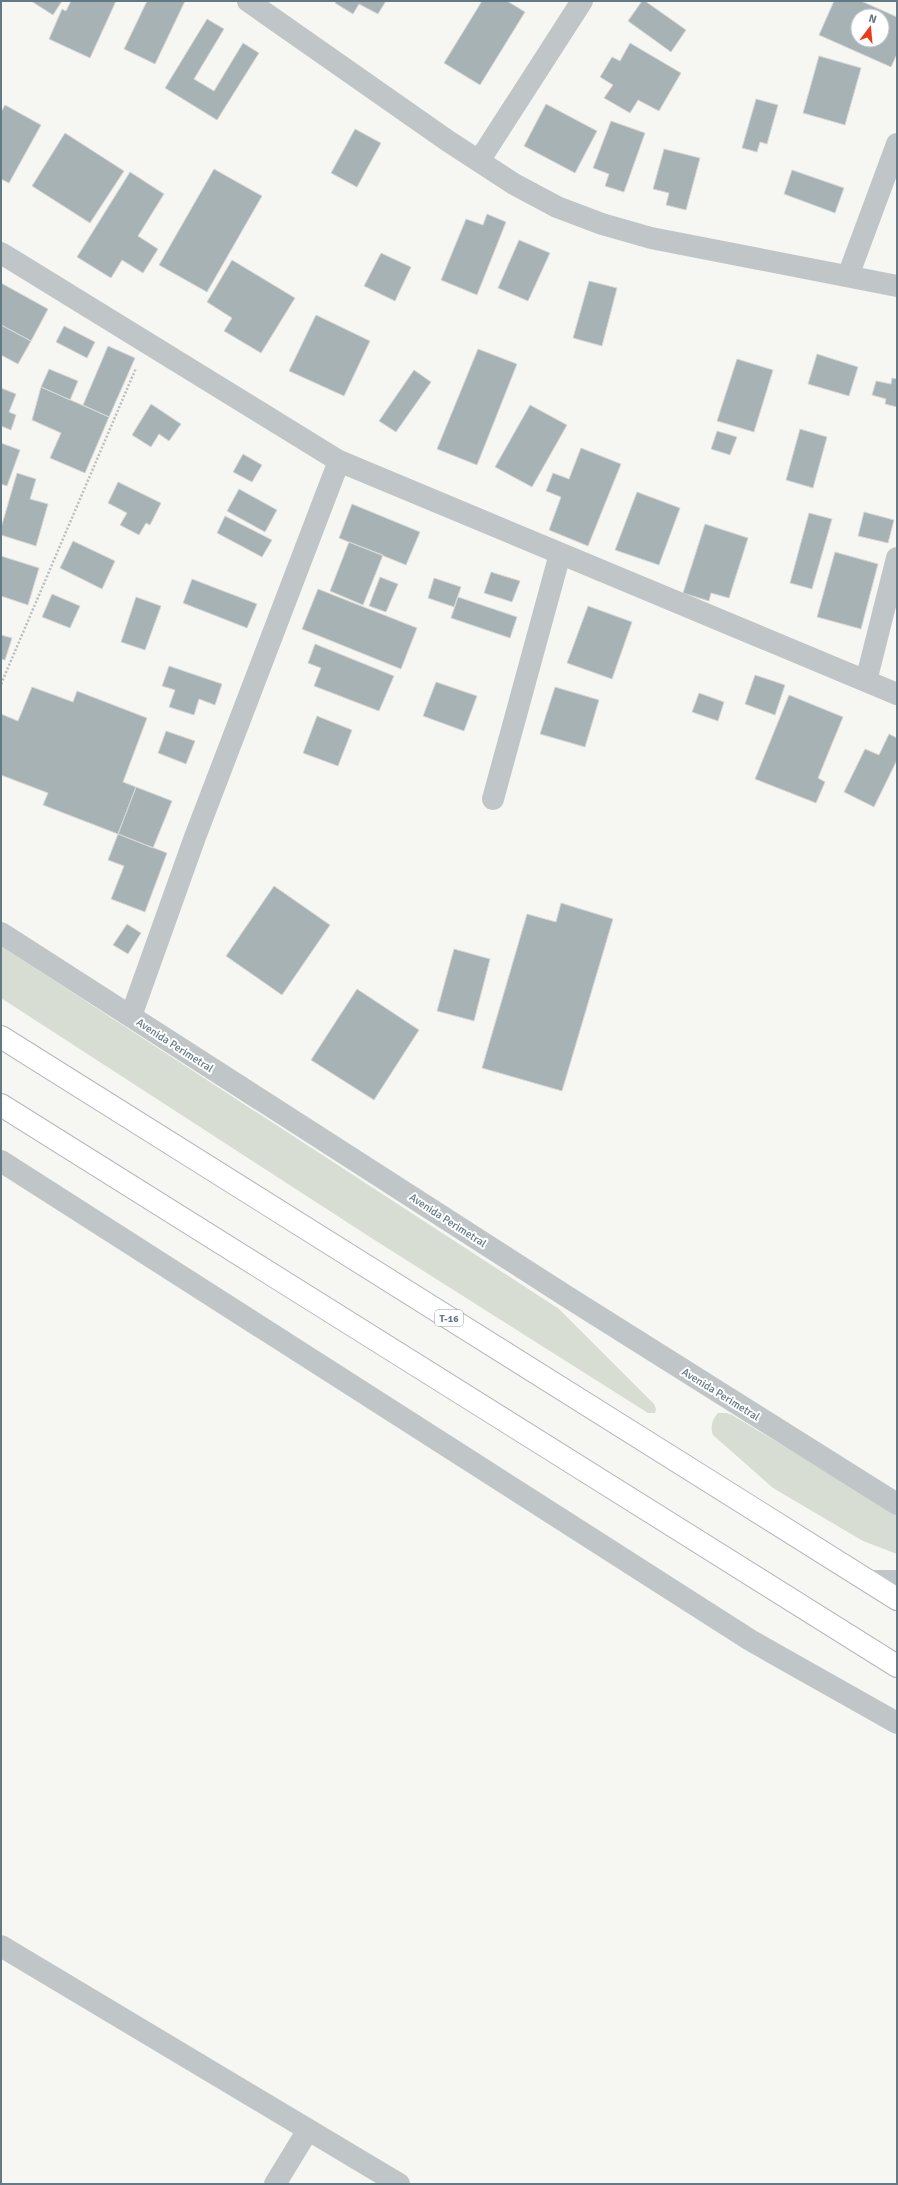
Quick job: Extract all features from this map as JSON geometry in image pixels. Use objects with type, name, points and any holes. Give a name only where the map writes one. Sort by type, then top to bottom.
[{"type":"highway","name":"T-16","points":[[1,1037],[897,1599]]},
{"type":"highway","points":[[1,1105],[897,1666]]},
{"type":"street","points":[[248,1],[478,161],[514,184],[557,207],[602,224],[651,238],[897,286]]},
{"type":"street","points":[[478,161],[582,1]]},
{"type":"street","points":[[848,276],[897,144]]},
{"type":"street","points":[[1,253],[339,461],[897,694]]},
{"type":"street","points":[[131,1016],[195,837],[339,461]]},
{"type":"street","points":[[493,800],[560,554]]},
{"type":"street","points":[[866,681],[897,558]]},
{"type":"street","name":"Avenida Perimetral","points":[[1,933],[566,1296],[897,1504]]},
{"type":"street","points":[[1,1161],[750,1640],[897,1723]]},
{"type":"street","points":[[869,1581],[897,1581]]},
{"type":"street","points":[[1,1946],[399,2184]]},
{"type":"street","points":[[275,2184],[308,2130]]},
{"type":"path","points":[[1,684],[147,342]]},
{"type":"shaded area","points":[[1,946],[559,1309],[654,1404],[656,1409],[655,1413],[648,1413],[373,1239],[1,998]]},
{"type":"shaded area","points":[[718,1413],[732,1415],[897,1514],[897,1554],[863,1541],[773,1488],[713,1435],[712,1423]]},
{"type":"building","points":[[31,1],[62,1],[53,15]]},
{"type":"building","points":[[71,1],[116,1],[90,58],[49,39],[62,9],[66,11]]},
{"type":"building","points":[[147,1],[185,1],[155,64],[124,49]]},
{"type":"building","points":[[336,1],[386,1],[378,14],[359,4],[353,14],[335,3]]},
{"type":"building","points":[[482,1],[507,1],[525,12],[480,85],[444,63]]},
{"type":"building","points":[[642,1],[645,1],[686,30],[671,52],[628,21]]},
{"type":"building","points":[[834,1],[861,1],[877,8],[850,8],[850,48],[890,48],[890,14],[897,17],[897,54],[891,67],[819,35]]},
{"type":"building","points":[[207,19],[224,29],[194,79],[214,91],[243,43],[259,53],[217,120],[165,88]]},
{"type":"building","points":[[630,43],[681,73],[659,111],[638,100],[630,113],[604,98],[613,85],[600,77],[612,57],[620,61]]},
{"type":"building","points":[[819,56],[861,68],[845,125],[803,113]]},
{"type":"building","points":[[756,99],[778,105],[767,144],[760,142],[757,152],[742,148]]},
{"type":"building","points":[[546,104],[597,131],[575,173],[524,146]]},
{"type":"building","points":[[5,105],[41,125],[9,183],[1,179],[1,112]]},
{"type":"building","points":[[611,121],[645,133],[624,192],[605,186],[609,174],[593,168]]},
{"type":"building","points":[[355,129],[381,143],[357,187],[331,173]]},
{"type":"building","points":[[65,133],[124,171],[90,223],[32,186]]},
{"type":"building","points":[[664,149],[700,158],[686,210],[666,205],[669,193],[653,189]]},
{"type":"building","points":[[214,169],[262,196],[207,292],[159,265]]},
{"type":"building","points":[[792,170],[844,188],[835,213],[784,194]]},
{"type":"building","points":[[130,172],[164,194],[138,236],[158,249],[143,273],[122,260],[111,278],[77,257]]},
{"type":"building","points":[[487,214],[506,222],[477,295],[441,280],[466,219],[483,225]]},
{"type":"building","points":[[519,240],[550,253],[528,301],[498,288]]},
{"type":"building","points":[[381,253],[411,267],[395,301],[364,286]]},
{"type":"building","points":[[232,260],[295,298],[261,353],[224,331],[232,318],[207,302]]},
{"type":"building","points":[[589,281],[617,288],[602,346],[573,338]]},
{"type":"building","points":[[1,283],[48,309],[31,341],[1,325]]},
{"type":"building","points":[[316,315],[370,341],[344,396],[289,371]]},
{"type":"building","points":[[1,325],[31,341],[18,364],[1,355]]},
{"type":"building","points":[[64,326],[95,342],[87,358],[56,342]]},
{"type":"building","points":[[108,346],[135,358],[109,417],[83,405]]},
{"type":"building","points":[[478,349],[517,364],[477,465],[437,449]]},
{"type":"building","points":[[817,354],[858,367],[849,396],[808,384]]},
{"type":"building","points":[[737,359],[773,370],[754,432],[717,421]]},
{"type":"building","points":[[49,369],[78,381],[70,400],[41,387]]},
{"type":"building","points":[[414,370],[431,382],[396,432],[379,421]]},
{"type":"building","points":[[892,378],[897,379],[897,407],[885,404],[886,399],[872,395],[876,381],[891,384]]},
{"type":"building","points":[[41,387],[109,417],[85,473],[50,458],[61,433],[32,420]]},
{"type":"building","points":[[1,388],[16,394],[9,412],[16,415],[11,430],[1,426]]},
{"type":"building","points":[[151,404],[181,424],[169,441],[159,434],[151,447],[132,435]]},
{"type":"building","points":[[530,405],[567,425],[532,487],[495,467]]},
{"type":"building","points":[[800,429],[827,437],[813,488],[786,480]]},
{"type":"building","points":[[717,431],[737,437],[730,455],[711,449]]},
{"type":"building","points":[[1,443],[20,450],[7,486],[1,484]]},
{"type":"building","points":[[581,448],[621,464],[588,546],[549,530],[561,497],[546,491],[553,473],[569,479]]},
{"type":"building","points":[[243,454],[262,465],[252,482],[233,472]]},
{"type":"building","points":[[17,473],[36,479],[30,499],[48,504],[36,546],[1,535],[1,528]]},
{"type":"building","points":[[118,482],[161,503],[150,525],[146,523],[139,535],[120,525],[127,513],[108,503]]},
{"type":"building","points":[[239,489],[277,510],[265,532],[227,511]]},
{"type":"building","points":[[637,492],[680,508],[659,565],[615,550]]},
{"type":"building","points":[[352,504],[420,532],[406,565],[339,538]]},
{"type":"building","points":[[864,512],[894,520],[888,543],[858,536]]},
{"type":"building","points":[[809,513],[832,519],[812,589],[790,583]]},
{"type":"building","points":[[225,516],[272,540],[262,557],[217,533]]},
{"type":"building","points":[[705,524],[748,538],[729,598],[711,593],[709,601],[683,593]]},
{"type":"building","points":[[73,541],[115,561],[102,589],[60,568]]},
{"type":"building","points":[[349,542],[383,555],[363,605],[330,591]]},
{"type":"building","points":[[835,552],[878,564],[861,629],[817,617]]},
{"type":"building","points":[[1,556],[39,568],[28,605],[1,596]]},
{"type":"building","points":[[491,572],[520,581],[512,602],[484,593]]},
{"type":"building","points":[[380,577],[398,584],[386,612],[369,606]]},
{"type":"building","points":[[434,578],[461,587],[454,607],[428,598]]},
{"type":"building","points":[[192,579],[257,604],[247,628],[183,603]]},
{"type":"building","points":[[318,589],[417,628],[401,669],[302,629]]},
{"type":"building","points":[[52,594],[80,606],[70,628],[42,617]]},
{"type":"building","points":[[136,597],[161,606],[145,650],[121,642]]},
{"type":"building","points":[[458,597],[517,617],[510,638],[451,618]]},
{"type":"building","points":[[588,606],[632,622],[612,679],[567,663]]},
{"type":"building","points":[[1,635],[12,638],[5,660],[1,659]]},
{"type":"building","points":[[315,644],[394,676],[379,711],[314,686],[321,668],[308,663]]},
{"type":"building","points":[[169,666],[222,684],[215,705],[199,699],[194,715],[169,707],[175,690],[162,686]]},
{"type":"building","points":[[755,675],[785,685],[775,715],[745,704]]},
{"type":"building","points":[[436,682],[477,696],[464,731],[423,716]]},
{"type":"building","points":[[32,687],[73,702],[77,691],[147,718],[123,782],[136,787],[118,834],[43,805],[48,793],[1,775],[1,714],[18,721]]},
{"type":"building","points":[[555,687],[599,700],[585,747],[540,734]]},
{"type":"building","points":[[699,693],[724,702],[718,721],[692,712]]},
{"type":"building","points":[[789,695],[843,717],[818,778],[825,782],[816,803],[755,779]]},
{"type":"building","points":[[317,716],[352,730],[338,766],[303,753]]},
{"type":"building","points":[[166,731],[195,741],[186,764],[158,753]]},
{"type":"building","points":[[889,734],[897,738],[897,760],[874,807],[844,792],[865,749],[879,755]]},
{"type":"building","points":[[136,787],[172,801],[153,848],[118,834]]},
{"type":"building","points":[[118,834],[167,853],[145,912],[111,899],[124,866],[108,860]]},
{"type":"building","points":[[274,886],[330,925],[282,995],[226,956]]},
{"type":"building","points":[[561,903],[613,919],[562,1091],[482,1068],[527,914],[556,922]]},
{"type":"building","points":[[127,924],[141,933],[128,954],[113,945]]},
{"type":"building","points":[[454,949],[490,959],[474,1021],[437,1011]]},
{"type":"building","points":[[357,989],[419,1030],[374,1100],[311,1060]]}]
